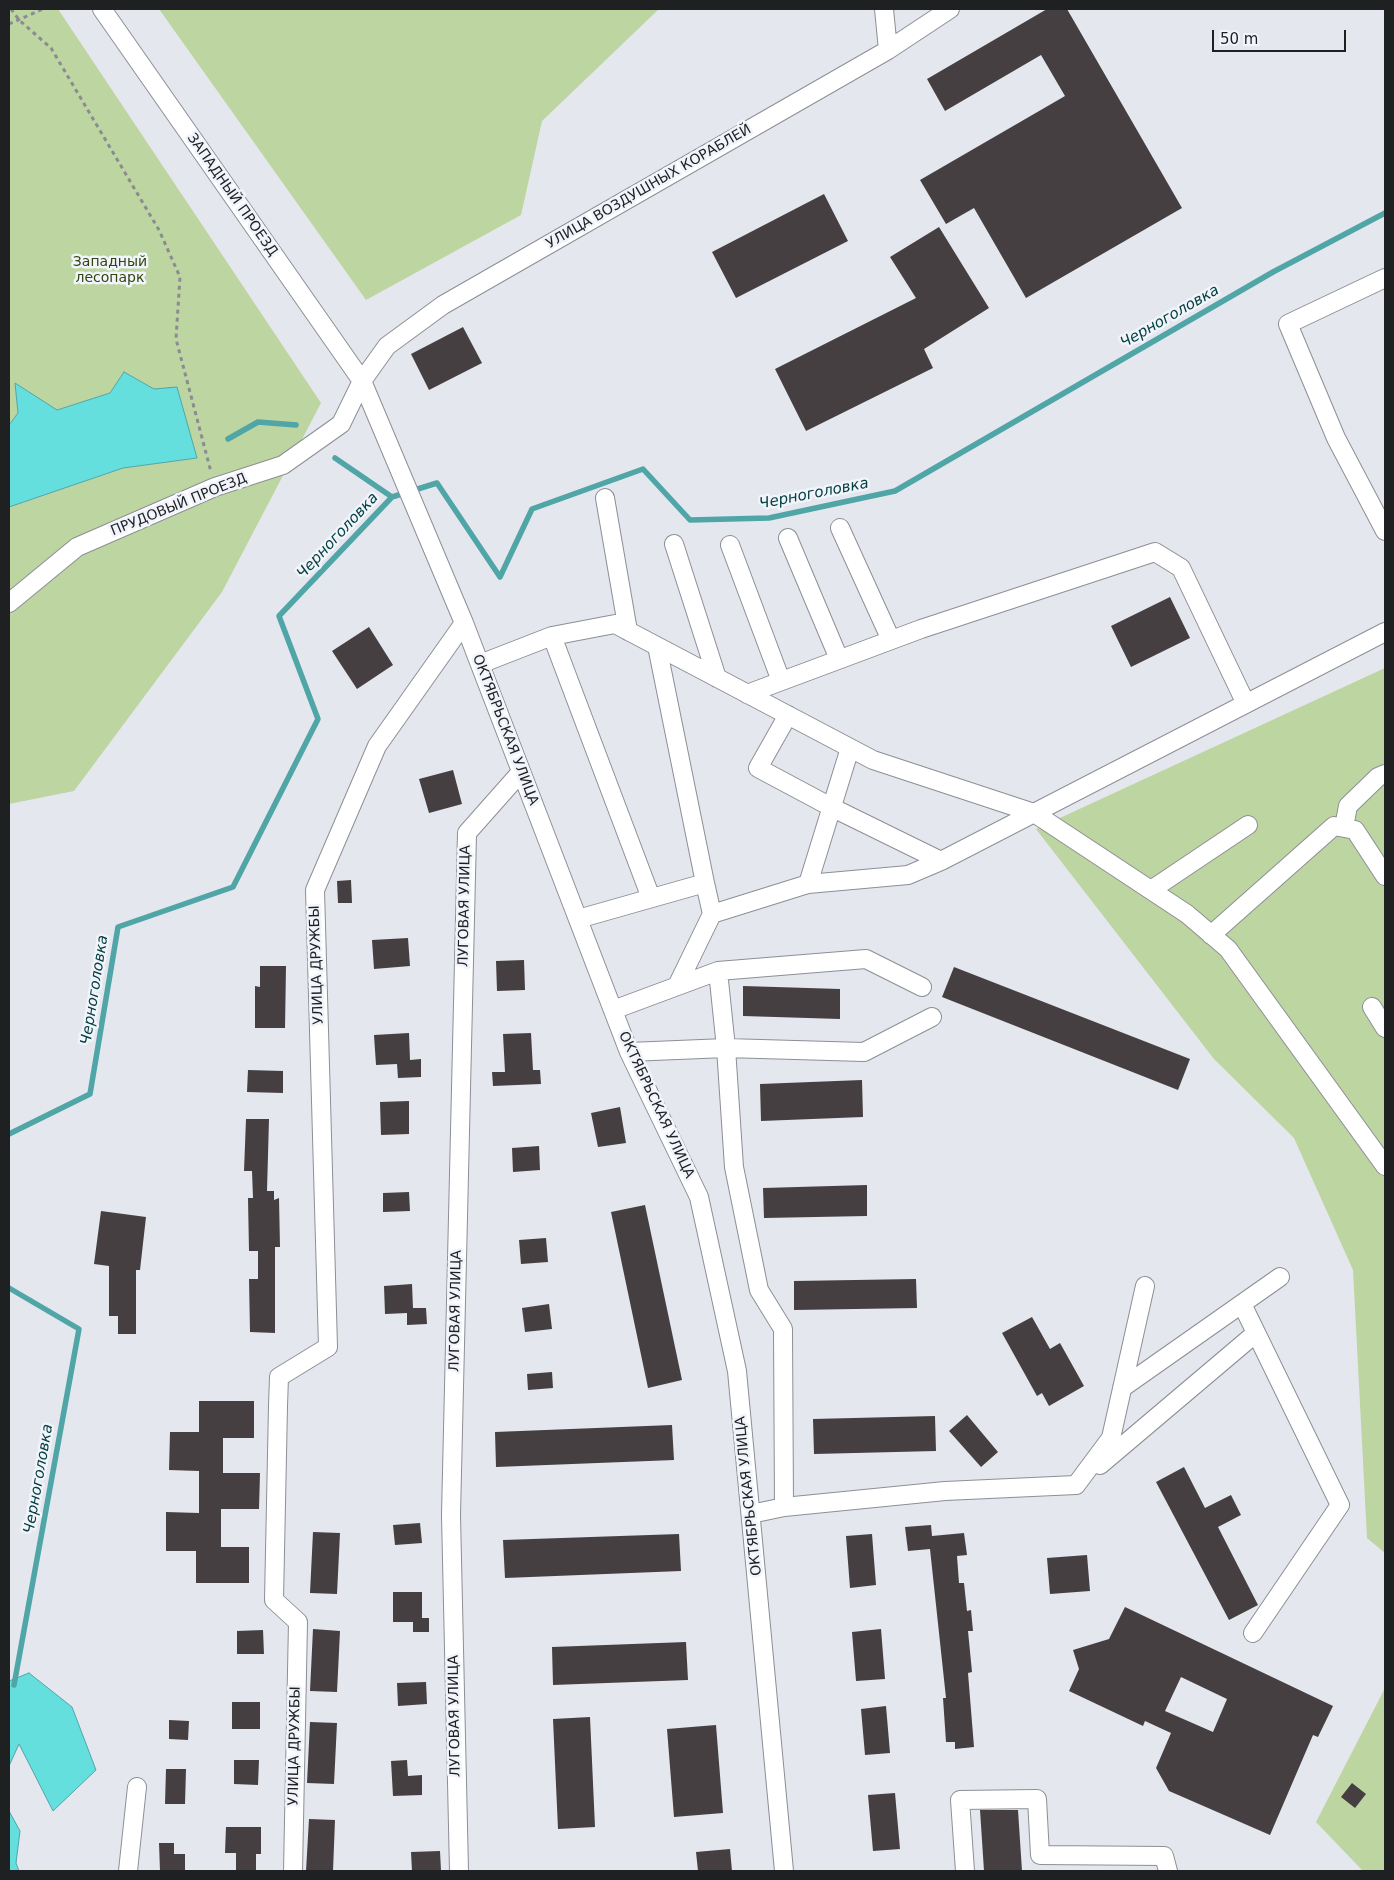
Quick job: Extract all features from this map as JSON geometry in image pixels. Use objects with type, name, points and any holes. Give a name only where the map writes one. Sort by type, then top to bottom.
[{"type":"street","name":"ЗАПАДНЫЙ ПРОЕЗД","points":[[102,9],[362,381]]},
{"type":"street","points":[[884,9],[888,50]]},
{"type":"street","name":"УЛИЦА ВОЗДУШНЫХ КОРАБЛЕЙ","points":[[362,381],[387,346],[443,305],[888,50],[950,9]]},
{"type":"street","points":[[1385,278],[1288,324],[1336,438],[1385,531]]},
{"type":"street","name":"ОКТЯБРЬСКАЯ УЛИЦА","points":[[362,381],[464,623],[629,1052],[699,1197],[737,1371],[784,1871]]},
{"type":"street","name":"ПРУДОВЫЙ ПРОЕЗД","points":[[9,603],[77,547],[215,487],[283,465],[341,424],[362,381]]},
{"type":"street","points":[[605,498],[628,631]]},
{"type":"street","points":[[840,528],[891,640]]},
{"type":"street","points":[[788,538],[840,659]]},
{"type":"street","points":[[674,544],[717,678]]},
{"type":"street","points":[[730,545],[781,681]]},
{"type":"street","points":[[747,694],[891,640],[1154,552],[1181,568],[1246,704]]},
{"type":"street","name":"УЛИЦА ДРУЖБЫ","points":[[293,1871],[298,1622],[274,1600],[279,1378],[328,1347],[315,890],[378,746],[464,623]]},
{"type":"street","points":[[480,664],[552,636],[615,624],[873,760],[1034,813],[1186,914],[1228,949],[1385,1166]]},
{"type":"street","points":[[712,914],[808,884],[908,875],[941,861],[1385,632]]},
{"type":"street","points":[[552,636],[651,898]]},
{"type":"street","points":[[657,646],[712,914],[677,986]]},
{"type":"street","points":[[788,715],[758,768],[941,861]]},
{"type":"street","points":[[808,884],[850,748]]},
{"type":"street","name":"ЛУГОВАЯ УЛИЦА","points":[[459,1871],[451,1515],[467,833],[521,772]]},
{"type":"street","points":[[1344,827],[1348,806],[1378,777],[1385,774]]},
{"type":"street","points":[[1151,890],[1248,825]]},
{"type":"street","points":[[1211,935],[1334,826],[1355,830],[1385,876]]},
{"type":"street","points":[[578,919],[705,883]]},
{"type":"street","points":[[613,1010],[718,971],[866,959],[922,987]]},
{"type":"street","points":[[718,971],[726,1048],[734,1167],[759,1290],[783,1329],[784,1507]]},
{"type":"street","points":[[1372,1007],[1385,1028]]},
{"type":"street","points":[[629,1052],[726,1048],[864,1052],[932,1017]]},
{"type":"street","points":[[1122,1388],[1280,1277]]},
{"type":"street","points":[[1076,1485],[1111,1438],[1145,1286]]},
{"type":"street","points":[[1242,1304],[1340,1505],[1253,1633]]},
{"type":"street","points":[[751,1514],[784,1507],[945,1491],[1076,1485],[1256,1333]]},
{"type":"street","points":[[128,1871],[136,1787]]},
{"type":"street","points":[[965,1871],[960,1800],[1037,1799],[1040,1855],[1164,1856],[1168,1871]]},
{"type":"path","points":[[10,9],[19,20],[51,48],[159,230],[180,277],[176,339],[215,487]]},
{"type":"path","points":[[9,24],[44,9]]},
{"type":"green space","name":"Западный лесопарк","points":[[9,9],[58,9],[321,403],[222,592],[74,791],[9,804],[9,507],[123,468],[197,458],[154,389],[124,372],[110,393],[56,410],[15,383],[18,413],[9,425]]},
{"type":"green space","points":[[159,9],[659,9],[542,121],[521,215],[366,300]]},
{"type":"green space","points":[[1385,668],[1385,1553],[1367,1538],[1353,1270],[1294,1138],[1214,1059],[1036,829]]},
{"type":"green space","points":[[1385,1688],[1385,1871],[1363,1871],[1316,1822]]},
{"type":"water","points":[[124,372],[154,389],[177,387],[197,458],[123,468],[9,507],[9,425],[18,413],[15,383],[57,410],[110,393]]},
{"type":"water","points":[[29,1673],[72,1707],[96,1770],[53,1811],[19,1744],[9,1766],[9,1681]]},
{"type":"water","points":[[9,1811],[20,1831],[16,1863],[19,1871],[9,1871]]},
{"type":"building","points":[[1047,9],[1067,9],[1182,208],[1026,298],[974,208],[946,224],[920,180],[1065,96],[1041,55],[945,111],[927,79]]},
{"type":"building","points":[[824,194],[848,241],[736,298],[712,252]]},
{"type":"building","points":[[939,227],[989,308],[924,349],[933,368],[806,431],[775,369],[916,298],[890,257]]},
{"type":"building","points":[[463,327],[482,363],[429,390],[411,354]]},
{"type":"building","points":[[1170,597],[1190,638],[1131,667],[1111,626]]},
{"type":"building","points":[[369,627],[393,665],[357,689],[332,651]]},
{"type":"building","points":[[453,770],[462,804],[429,813],[419,779]]},
{"type":"building","points":[[351,880],[352,903],[338,903],[337,881]]},
{"type":"building","points":[[408,938],[410,966],[374,969],[372,940]]},
{"type":"building","points":[[524,960],[525,990],[497,991],[496,961]]},
{"type":"building","points":[[260,966],[286,966],[285,1028],[255,1028],[255,986],[260,987]]},
{"type":"building","points":[[954,967],[1190,1059],[1178,1090],[942,997]]},
{"type":"building","points":[[743,986],[840,989],[840,1019],[743,1016]]},
{"type":"building","points":[[409,1033],[410,1060],[421,1059],[421,1077],[398,1078],[397,1064],[376,1065],[374,1035]]},
{"type":"building","points":[[531,1033],[533,1070],[540,1070],[541,1084],[493,1086],[492,1072],[505,1072],[503,1034]]},
{"type":"building","points":[[248,1070],[283,1071],[283,1093],[247,1092]]},
{"type":"building","points":[[862,1080],[863,1117],[761,1121],[760,1084]]},
{"type":"building","points":[[409,1101],[409,1134],[381,1135],[380,1102]]},
{"type":"building","points":[[620,1107],[626,1143],[598,1147],[591,1113]]},
{"type":"building","points":[[246,1119],[269,1119],[267,1191],[274,1191],[274,1200],[279,1198],[280,1247],[275,1247],[275,1333],[250,1332],[249,1279],[258,1279],[258,1251],[249,1251],[248,1198],[253,1198],[252,1171],[244,1171]]},
{"type":"building","points":[[539,1146],[540,1170],[513,1172],[512,1148]]},
{"type":"building","points":[[867,1185],[867,1216],[764,1218],[763,1188]]},
{"type":"building","points":[[409,1192],[410,1211],[383,1212],[383,1193]]},
{"type":"building","points":[[645,1205],[682,1380],[648,1388],[611,1212]]},
{"type":"building","points":[[101,1211],[146,1217],[140,1270],[136,1270],[136,1334],[118,1334],[118,1316],[109,1316],[109,1266],[94,1264]]},
{"type":"building","points":[[546,1238],[548,1262],[521,1264],[519,1240]]},
{"type":"building","points":[[916,1279],[917,1308],[794,1310],[794,1281]]},
{"type":"building","points":[[412,1284],[413,1308],[426,1308],[427,1324],[407,1325],[407,1313],[385,1314],[384,1286]]},
{"type":"building","points":[[549,1304],[552,1329],[525,1332],[522,1308]]},
{"type":"building","points":[[1032,1317],[1050,1349],[1060,1343],[1084,1386],[1049,1406],[1042,1393],[1037,1396],[1002,1333]]},
{"type":"building","points":[[552,1372],[553,1388],[528,1390],[527,1374]]},
{"type":"building","points":[[199,1401],[254,1401],[254,1438],[223,1438],[223,1473],[260,1473],[259,1509],[221,1509],[221,1547],[249,1547],[249,1583],[196,1583],[196,1551],[166,1551],[166,1512],[199,1513],[199,1471],[169,1470],[170,1432],[199,1432]]},
{"type":"building","points":[[967,1415],[998,1452],[981,1467],[949,1431]]},
{"type":"building","points":[[935,1416],[936,1451],[814,1454],[813,1419]]},
{"type":"building","points":[[672,1425],[674,1460],[496,1467],[495,1432]]},
{"type":"building","points":[[1184,1467],[1205,1508],[1231,1495],[1241,1515],[1218,1527],[1258,1605],[1229,1620],[1156,1482]]},
{"type":"building","points":[[420,1523],[422,1543],[395,1545],[393,1525]]},
{"type":"building","points":[[931,1525],[932,1536],[964,1533],[967,1555],[957,1556],[959,1583],[964,1583],[967,1611],[971,1610],[973,1631],[968,1631],[972,1672],[968,1673],[974,1747],[955,1749],[955,1742],[946,1742],[943,1698],[946,1698],[930,1549],[908,1551],[905,1527]]},
{"type":"building","points":[[313,1532],[340,1533],[337,1594],[310,1593]]},
{"type":"building","points":[[679,1534],[681,1571],[505,1578],[503,1540]]},
{"type":"building","points":[[872,1534],[876,1585],[850,1588],[846,1536]]},
{"type":"building","points":[[1087,1555],[1090,1591],[1050,1594],[1047,1558]]},
{"type":"building","points":[[393,1592],[422,1592],[422,1618],[429,1618],[429,1632],[413,1632],[413,1622],[393,1622]]},
{"type":"building","points":[[1125,1607],[1333,1706],[1318,1737],[1313,1735],[1270,1835],[1169,1791],[1156,1768],[1171,1733],[1145,1721],[1143,1726],[1069,1691],[1079,1669],[1073,1650],[1109,1639]],"holes":[[[1181,1677],[1227,1699],[1213,1732],[1165,1711]]]},
{"type":"building","points":[[313,1629],[340,1631],[337,1692],[310,1691]]},
{"type":"building","points":[[881,1629],[885,1679],[856,1681],[852,1632]]},
{"type":"building","points":[[263,1630],[264,1654],[237,1654],[237,1631]]},
{"type":"building","points":[[686,1642],[688,1680],[553,1685],[552,1647]]},
{"type":"building","points":[[426,1682],[427,1704],[398,1706],[397,1683]]},
{"type":"building","points":[[232,1702],[260,1702],[260,1729],[232,1729]]},
{"type":"building","points":[[886,1706],[890,1753],[865,1755],[861,1709]]},
{"type":"building","points":[[590,1717],[595,1827],[558,1829],[553,1719]]},
{"type":"building","points":[[169,1720],[189,1721],[188,1740],[169,1739]]},
{"type":"building","points":[[310,1722],[337,1723],[334,1784],[307,1783]]},
{"type":"building","points":[[716,1725],[723,1813],[674,1817],[667,1729]]},
{"type":"building","points":[[234,1760],[259,1760],[258,1785],[234,1784]]},
{"type":"building","points":[[407,1760],[408,1776],[422,1775],[422,1795],[393,1796],[391,1761]]},
{"type":"building","points":[[166,1769],[186,1769],[185,1804],[165,1804]]},
{"type":"building","points":[[1352,1783],[1366,1794],[1355,1808],[1341,1797]]},
{"type":"building","points":[[895,1793],[900,1849],[873,1851],[868,1795]]},
{"type":"building","points":[[980,1810],[1018,1810],[1022,1871],[984,1871]]},
{"type":"building","points":[[309,1819],[335,1820],[333,1871],[306,1871]]},
{"type":"building","points":[[226,1827],[261,1827],[261,1854],[256,1854],[256,1871],[236,1871],[236,1853],[225,1853]]},
{"type":"building","points":[[159,1843],[174,1843],[174,1854],[185,1854],[185,1871],[160,1871]]},
{"type":"building","points":[[730,1849],[732,1871],[698,1871],[696,1852]]},
{"type":"building","points":[[440,1851],[441,1871],[412,1871],[411,1852]]},
{"type":"waterway","name":"Черноголовка","points":[[9,1134],[90,1094],[118,927],[233,887],[318,719],[279,616],[392,497],[437,483],[500,577],[532,509],[643,469],[690,520],[769,518],[895,491],[1273,272],[1385,213]]},
{"type":"waterway","points":[[228,439],[258,422],[296,425]]},
{"type":"waterway","points":[[335,458],[392,497]]},
{"type":"waterway","name":"Черноголовка","points":[[9,1288],[79,1329],[14,1685]]}]
